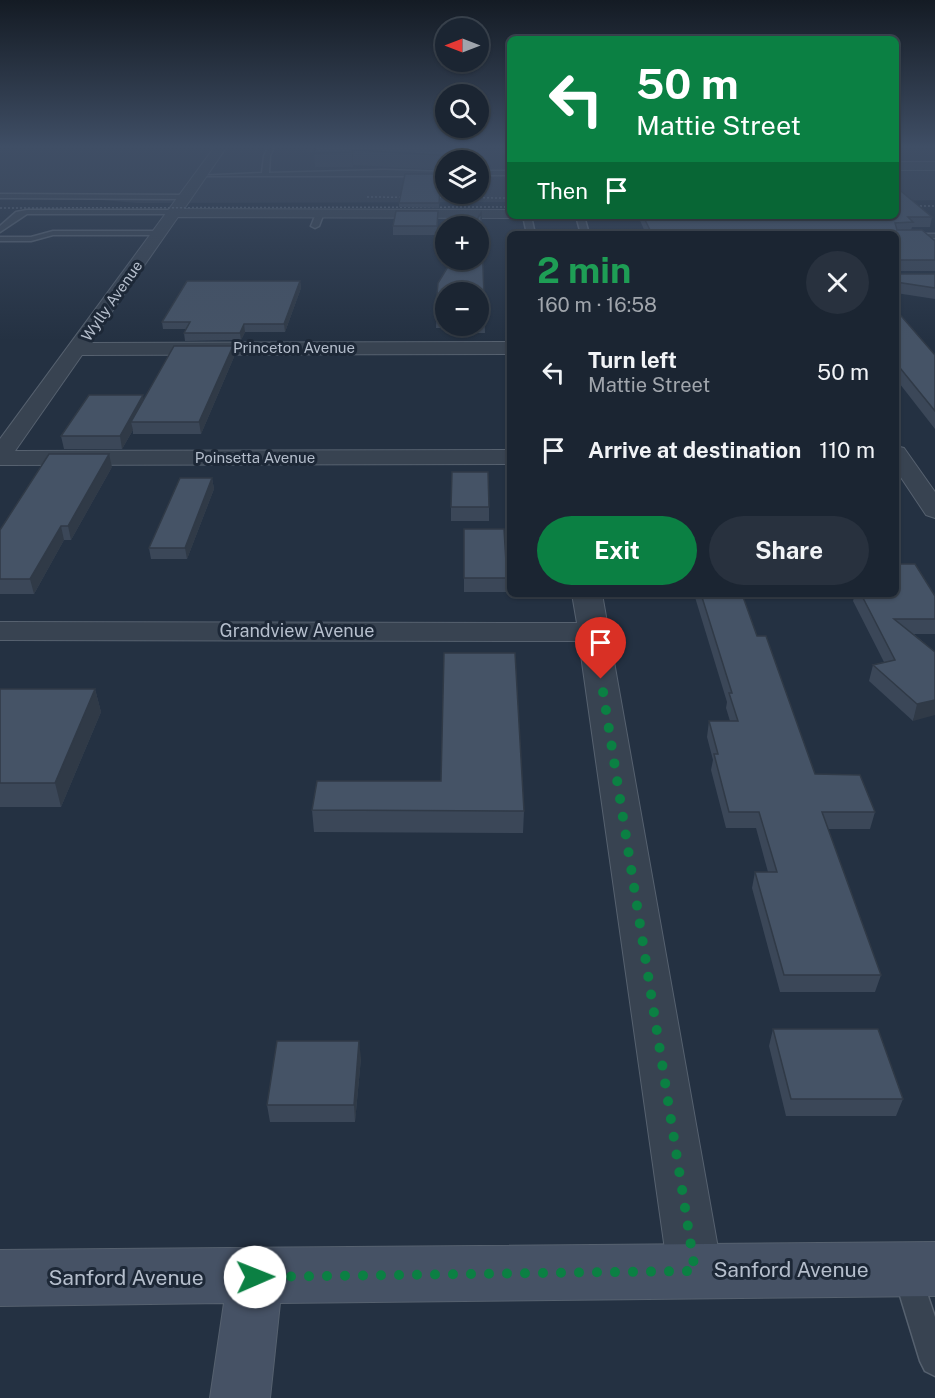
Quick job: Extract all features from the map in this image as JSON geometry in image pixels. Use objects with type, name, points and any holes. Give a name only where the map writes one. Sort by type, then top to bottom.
[{"type":"main road","name":"Sanford Avenue","points":[[0,1278],[920,1269]]},
{"type":"main road","points":[[240,1398],[255,1277]]},
{"type":"street","name":"Wylly Avenue","points":[[0,457],[176,210]]},
{"type":"street","points":[[213,210],[317,220],[507,214]]},
{"type":"street","name":"Princeton Avenue","points":[[77,349],[507,348]]},
{"type":"street","name":"Poinsetta Avenue","points":[[0,457],[507,457]]},
{"type":"street","points":[[899,457],[935,510]]},
{"type":"street","points":[[590,613],[695,1271]]},
{"type":"street","name":"Grandview Avenue","points":[[0,631],[590,613]]},
{"type":"lane","points":[[0,230],[19,214],[27,212],[80,210]]},
{"type":"lane","points":[[0,239],[31,239],[53,233],[160,233]]},
{"type":"lane","points":[[899,236],[935,236]]},
{"type":"lane","points":[[920,1269],[935,1361]]},
{"type":"building","points":[[899,210],[924,210],[932,217],[908,217],[913,222],[895,223],[897,230],[922,230],[935,241],[935,260],[899,260],[899,231],[650,231],[644,219],[899,219]]},
{"type":"building","points":[[396,211],[438,211],[438,216],[435,216],[435,226],[393,226]]},
{"type":"building","points":[[446,270],[483,270],[484,282],[439,282]]},
{"type":"building","points":[[899,274],[935,274],[935,288],[899,282]]},
{"type":"building","points":[[187,281],[300,281],[284,324],[244,324],[240,333],[184,333],[190,322],[162,322]]},
{"type":"building","points":[[899,313],[935,355],[935,411],[899,367]]},
{"type":"building","points":[[174,346],[233,346],[199,422],[131,422]]},
{"type":"building","points":[[89,395],[143,395],[120,436],[61,436]]},
{"type":"building","points":[[49,454],[109,454],[68,526],[61,526],[30,579],[0,579],[0,530]]},
{"type":"building","points":[[452,472],[488,472],[489,507],[451,507]]},
{"type":"building","points":[[180,478],[212,478],[185,548],[149,548]]},
{"type":"building","points":[[464,529],[504,529],[507,578],[464,578]]},
{"type":"building","points":[[899,564],[915,564],[935,596],[935,619],[894,619],[935,652],[935,700],[917,704],[873,665],[895,660],[863,597],[899,597]]},
{"type":"building","points":[[702,597],[743,597],[757,636],[766,636],[815,774],[860,775],[875,812],[822,812],[881,975],[784,975],[755,872],[777,872],[759,812],[729,812],[714,754],[718,754],[709,721],[738,721],[729,693],[732,693]]},
{"type":"building","points":[[444,653],[515,653],[524,811],[312,810],[317,781],[441,781]]},
{"type":"building","points":[[0,689],[95,689],[55,783],[0,783]]},
{"type":"building","points":[[773,1029],[878,1029],[903,1099],[791,1099]]},
{"type":"building","points":[[277,1041],[359,1041],[354,1105],[267,1105]]},
{"type":"route","points":[[255,1277],[695,1271],[601,679]]}]
